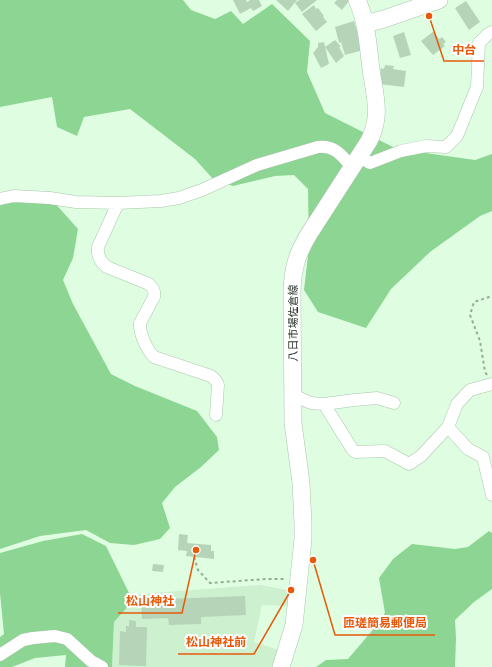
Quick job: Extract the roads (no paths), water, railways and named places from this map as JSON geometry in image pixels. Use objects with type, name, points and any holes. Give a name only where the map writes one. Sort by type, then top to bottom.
[{"type":"main road","name":"八日市場佐倉線","points":[[281,667],[286,655],[294,625],[303,539],[301,483],[293,423],[292,291],[294,269],[297,258],[309,234],[370,141],[374,129],[376,101],[365,24],[361,8],[357,0]]},
{"type":"main road","points":[[365,24],[440,0]]},
{"type":"street","points":[[0,198],[14,196],[50,198],[76,202],[161,201],[179,198],[202,190],[257,165],[318,147],[325,146],[332,148],[356,162],[370,163],[401,151],[426,146],[446,147],[457,136],[477,87],[479,43],[492,32]]},
{"type":"street","points":[[118,202],[98,247],[97,253],[99,260],[107,267],[149,284],[155,293],[140,324],[140,328],[141,334],[150,354],[154,357],[215,378],[218,385],[216,416]]},
{"type":"street","points":[[324,404],[355,452],[385,451],[409,464],[421,456],[448,428],[458,404],[470,390],[490,381]]},
{"type":"street","points":[[293,395],[311,403],[324,404],[377,398],[394,403]]},
{"type":"street","points":[[448,428],[468,449],[482,457],[492,496]]},
{"type":"street","points":[[0,655],[24,640],[56,636],[67,640],[91,661],[102,667]]},
{"type":"place","name":"中台","points":[[429,16]]},
{"type":"place","name":"松山神社","points":[[196,550]]},
{"type":"place","name":"匝瑳簡易郵便局","points":[[313,560]]},
{"type":"place","name":"松山神社前","points":[[291,590]]}]
